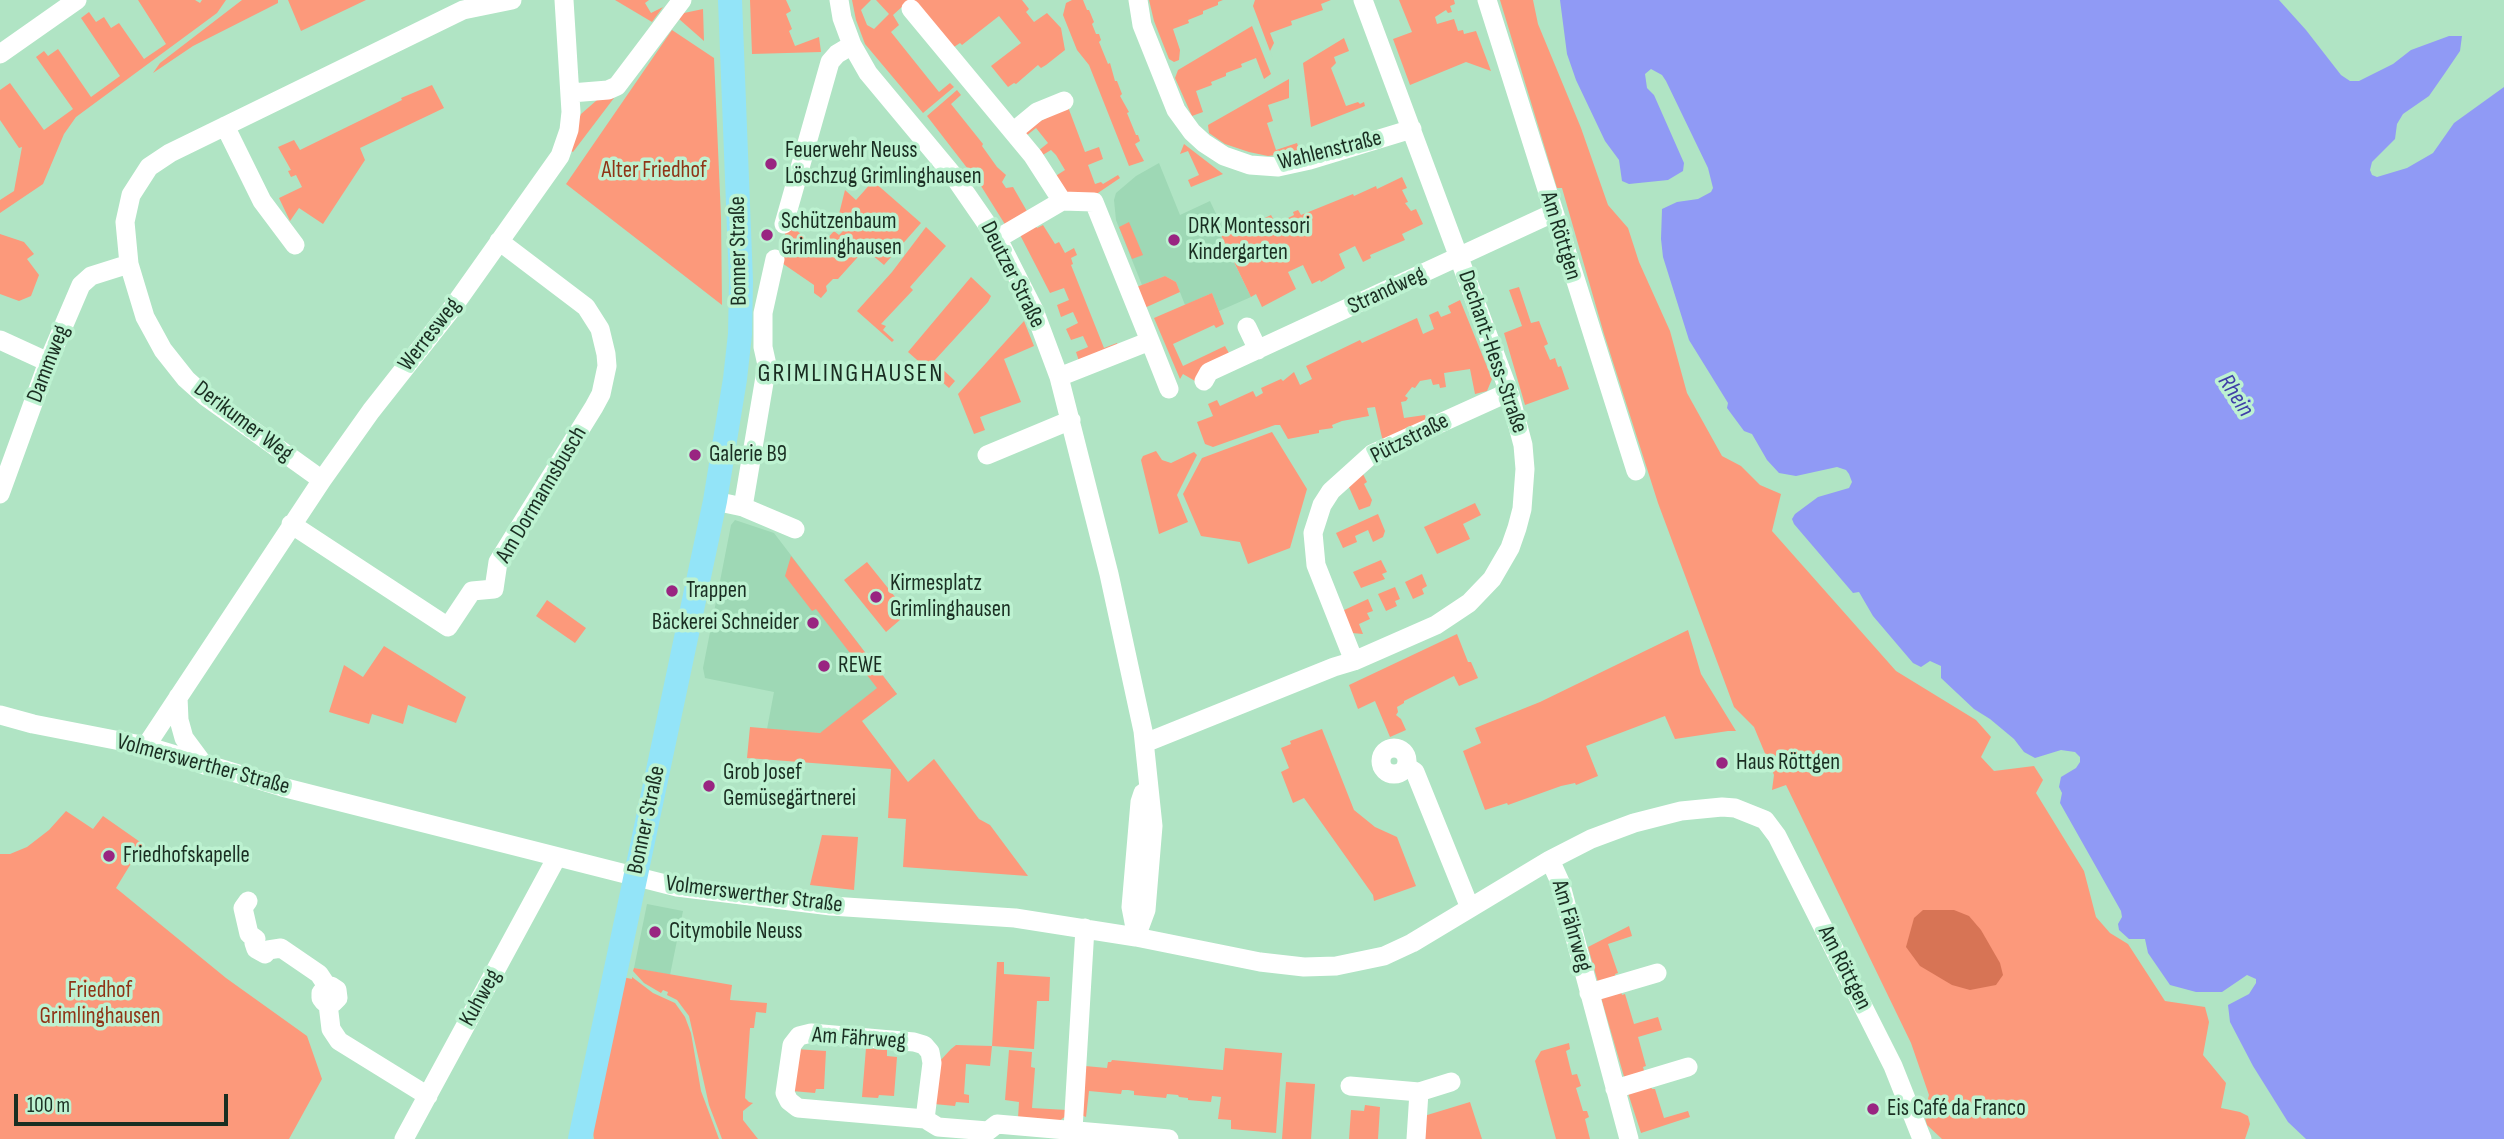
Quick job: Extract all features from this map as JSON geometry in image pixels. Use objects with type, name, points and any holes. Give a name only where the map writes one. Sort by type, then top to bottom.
[{"type":"main road","name":"Bonner Straße","points":[[580,1139],[629,876],[715,501],[729,428],[740,334],[740,216],[730,0]]},
{"type":"street","points":[[0,54],[77,0]]},
{"type":"street","name":"Derikumer Weg","points":[[322,480],[205,396],[186,379],[166,353],[140,304],[129,264],[125,233],[126,212],[131,195],[140,179],[159,160],[225,126],[463,9],[512,0]]},
{"type":"street","name":"Werresweg","points":[[146,747],[291,524],[371,411],[453,307],[560,156],[569,130],[571,93],[564,0]]},
{"type":"street","points":[[571,93],[608,90],[617,86],[682,0]]},
{"type":"street","name":"Deutzer Straße","points":[[839,0],[842,18],[852,45],[868,73],[953,175],[997,239],[1034,310],[1059,377],[1130,664],[1144,743],[1148,782],[1140,802],[1131,906],[1136,937]]},
{"type":"street","name":"Wahlenstraße","points":[[1138,0],[1142,25],[1176,110],[1192,132],[1224,156],[1250,165],[1286,166],[1412,129]]},
{"type":"street","name":"Dechant-Hess-Straße","points":[[1144,743],[1354,661],[1414,636],[1447,618],[1480,592],[1501,565],[1517,528],[1525,488],[1523,445],[1509,392],[1363,0]]},
{"type":"street","name":"Am Röttgen","points":[[1487,0],[1636,471]]},
{"type":"street","points":[[911,9],[1014,131],[1062,201]]},
{"type":"street","points":[[784,223],[830,62],[852,45]]},
{"type":"street","points":[[1014,131],[1037,112],[1064,101]]},
{"type":"street","points":[[225,126],[262,201],[295,245]]},
{"type":"street","points":[[997,239],[1062,201],[1094,202],[1168,389]]},
{"type":"street","name":"Strandweg","points":[[1204,381],[1209,372],[1553,214]]},
{"type":"street","name":"Am Dormannsbusch","points":[[291,524],[447,627],[472,591],[494,589],[498,562],[594,407],[601,394],[607,366],[600,329],[586,307],[499,241]]},
{"type":"street","points":[[743,508],[767,365],[763,347],[763,313],[775,259]]},
{"type":"street","name":"Dammweg","points":[[0,494],[48,362],[84,281],[91,276],[129,264]]},
{"type":"street","points":[[1247,327],[1258,350]]},
{"type":"street","points":[[0,340],[48,362]]},
{"type":"street","points":[[1059,377],[1150,341]]},
{"type":"street","name":"Pützstraße","points":[[1354,661],[1316,565],[1313,533],[1322,505],[1331,491],[1372,454],[1509,392]]},
{"type":"street","points":[[987,454],[1071,420]]},
{"type":"street","points":[[715,501],[743,508],[795,528]]},
{"type":"street","points":[[178,697],[179,720],[184,738],[204,765]]},
{"type":"street","name":"Volmerswerther Straße","points":[[0,715],[146,747],[204,765],[677,887],[831,906],[1015,918],[1136,937],[1260,962],[1304,967],[1336,967],[1384,956],[1412,943],[1591,838],[1656,817],[1714,807],[1747,811]]},
{"type":"street","points":[[1406,765],[1415,772],[1469,908]]},
{"type":"street","name":"Am Röttgen","points":[[1747,811],[1765,820],[1777,836],[1893,1066],[1922,1139]]},
{"type":"street","name":"Kuhweg","points":[[404,1139],[557,857]]},
{"type":"street","name":"Am Fährweg","points":[[1550,860],[1560,882],[1629,1139]]},
{"type":"street","points":[[248,901],[243,908],[249,934],[256,939],[256,948],[265,954],[268,950],[281,948],[319,974],[328,995],[331,1029],[339,1041],[428,1096]]},
{"type":"street","points":[[1073,1130],[1085,928]]},
{"type":"street","name":"Am Fährweg","points":[[1589,993],[1657,972]]},
{"type":"street","name":"Am Fährweg","points":[[925,1119],[932,1063],[930,1052],[923,1045],[810,1033],[799,1037],[792,1045],[785,1093],[795,1107],[925,1119],[938,1127],[988,1131],[997,1125],[1169,1139]]},
{"type":"street","points":[[1615,1089],[1688,1067]]},
{"type":"street","points":[[1350,1086],[1419,1092],[1451,1082]]},
{"type":"street","points":[[1416,1139],[1419,1092]]},
{"type":"shaded area","name":"DRK Montessori Kindergarten","points":[[1159,163],[1180,215],[1210,201],[1223,229],[1219,232],[1251,297],[1219,311],[1212,293],[1185,305],[1176,282],[1165,276],[1142,285],[1116,220],[1114,200],[1116,193],[1136,176]]},
{"type":"shaded area","points":[[735,520],[774,533],[897,694],[820,733],[767,729],[774,692],[705,678],[703,668],[731,525]]},
{"type":"shaded area","points":[[647,904],[683,911],[670,975],[634,968]]},
{"type":"shaded area","points":[[1923,910],[1954,910],[1969,916],[1981,930],[2000,963],[2003,975],[1996,985],[1970,990],[1952,985],[1920,966],[1906,947],[1914,918]]},
{"type":"green space","points":[[138,0],[195,0],[200,3],[202,0],[226,0],[217,13],[76,117],[64,134],[43,184],[0,213],[0,200],[14,191],[22,147],[19,148],[0,120],[0,90],[10,83],[44,130],[73,109],[36,57],[44,51],[48,56],[58,49],[91,97],[120,76],[81,18],[89,12],[96,22],[104,17],[111,28],[119,23],[144,59],[166,44]]},
{"type":"green space","points":[[242,0],[278,0],[278,3],[193,46],[153,73],[160,63]]},
{"type":"green space","points":[[288,0],[366,0],[301,31]]},
{"type":"green space","points":[[615,0],[649,0],[645,3],[651,13],[663,7],[652,22]]},
{"type":"green space","points":[[750,0],[786,0],[791,11],[786,14],[792,29],[789,31],[795,46],[819,37],[821,52],[752,54]]},
{"type":"green space","points":[[852,0],[871,0],[861,10],[867,25],[874,29],[889,14],[876,0],[1022,0],[1029,9],[1026,12],[1034,22],[1047,13],[1061,28],[1065,50],[1046,65],[1041,68],[1038,65],[1016,84],[1008,87],[991,66],[1021,43],[999,16],[962,45],[960,43],[954,47],[904,5],[893,15],[899,25],[891,32],[939,92],[950,83],[954,87],[923,113],[865,44]]},
{"type":"green space","points":[[1083,0],[1089,10],[1096,34],[1099,34],[1101,40],[1099,42],[1122,94],[1120,96],[1138,135],[1140,141],[1135,144],[1144,161],[1129,166],[1089,65],[1077,50],[1063,15],[1066,3]]},
{"type":"green space","points":[[1149,0],[1223,0],[1203,11],[1203,14],[1188,20],[1189,23],[1173,29],[1180,50],[1179,60],[1174,62],[1169,59]]},
{"type":"green space","points":[[1255,0],[1331,0],[1321,4],[1323,10],[1291,21],[1292,25],[1270,33],[1274,43],[1270,51],[1273,59],[1253,6]]},
{"type":"green space","points":[[1399,0],[1454,0],[1455,4],[1450,6],[1452,12],[1448,13],[1446,10],[1435,17],[1437,24],[1454,19],[1458,31],[1463,30],[1464,34],[1476,31],[1491,71],[1466,62],[1410,85],[1393,39],[1412,32]]},
{"type":"green space","points":[[1500,0],[1533,0],[1538,24],[1581,128],[1608,205],[1628,228],[1639,262],[1670,331],[1687,393],[1722,456],[1741,466],[1760,485],[1781,494],[1772,531],[1896,671],[1976,720],[1991,737],[1981,757],[1994,771],[2034,766],[2043,780],[2036,793],[2084,871],[2096,917],[2110,933],[2128,944],[2165,1001],[2205,1007],[2209,1022],[2203,1055],[2226,1083],[2221,1108],[2248,1116],[2250,1124],[2245,1139],[1942,1139],[1927,1125],[1924,1114],[1929,1095],[1911,1043],[1786,785],[1772,790],[1774,775],[1754,727],[1734,707],[1658,503],[1604,334],[1562,188],[1557,188]]},
{"type":"green space","points":[[703,9],[704,41],[679,19],[684,13]]},
{"type":"green space","points":[[1252,26],[1271,74],[1264,79],[1256,58],[1241,64],[1242,67],[1211,82],[1212,85],[1196,91],[1203,112],[1192,116],[1175,78],[1178,70]]},
{"type":"green space","name":"Alter Friedhof","points":[[672,30],[714,58],[722,305],[566,184]]},
{"type":"green space","points":[[1344,38],[1349,51],[1334,57],[1336,63],[1331,68],[1346,106],[1364,102],[1365,106],[1311,127],[1303,63]]},
{"type":"green space","points":[[1289,79],[1289,98],[1268,105],[1273,121],[1267,123],[1276,150],[1297,143],[1300,152],[1268,156],[1225,144],[1209,133],[1208,125]]},
{"type":"green space","points":[[432,85],[444,108],[360,148],[365,160],[323,224],[299,208],[290,221],[279,198],[302,187],[296,175],[291,177],[288,171],[291,170],[278,147],[294,140],[300,150]]},
{"type":"green space","points":[[957,90],[961,95],[951,104],[983,144],[997,167],[1006,175],[1002,182],[1006,188],[1013,187],[1028,213],[1006,226],[981,186],[927,116]]},
{"type":"green space","points":[[614,98],[573,152],[571,151],[581,114],[597,100]]},
{"type":"green space","points":[[1068,107],[1085,152],[1099,147],[1103,159],[1088,165],[1095,184],[1103,184],[1118,175],[1120,178],[1092,197],[1066,195],[1054,177],[1065,170],[1056,155],[1051,150],[1041,156],[1038,151],[1048,143],[1036,128],[1026,136],[1025,131],[1029,127]]},
{"type":"green space","points":[[1184,144],[1223,174],[1191,187],[1188,180],[1199,175],[1188,151],[1180,154]]},
{"type":"green space","points":[[1402,177],[1407,188],[1402,190],[1408,202],[1405,203],[1411,211],[1416,209],[1423,224],[1402,234],[1405,240],[1370,255],[1371,258],[1363,262],[1355,246],[1339,254],[1345,268],[1321,282],[1320,280],[1312,284],[1303,265],[1288,272],[1296,289],[1262,307],[1256,294],[1251,297],[1219,231],[1243,220],[1246,227],[1271,215],[1276,224],[1298,210],[1301,215],[1376,186],[1377,189]]},
{"type":"green space","points":[[873,181],[921,223],[884,265],[865,249],[838,279],[833,279],[826,286],[827,291],[821,298],[814,293],[814,285],[779,261],[787,226],[795,229],[816,251],[834,231],[839,235],[844,230],[834,220],[839,214],[845,190],[856,200]]},
{"type":"green space","points":[[1033,222],[1037,228],[1043,225],[1055,244],[1059,242],[1065,253],[1074,248],[1077,255],[1071,258],[1071,265],[1104,348],[1117,343],[1119,349],[1080,364],[1076,352],[1088,347],[1083,336],[1071,340],[1066,329],[1078,323],[1073,312],[1061,317],[1057,305],[1069,300],[1064,288],[1050,293],[1018,231]]},
{"type":"green space","points":[[1129,222],[1143,255],[1132,259],[1119,227]]},
{"type":"green space","points":[[926,227],[946,246],[910,287],[913,290],[881,324],[886,326],[883,330],[894,340],[892,342],[857,311],[892,272]]},
{"type":"green space","points":[[0,234],[24,242],[34,254],[27,259],[39,275],[31,296],[19,301],[0,294]]},
{"type":"green space","points":[[1165,276],[1176,282],[1180,292],[1140,310],[1134,288]]},
{"type":"green space","points":[[971,277],[991,296],[934,361],[955,381],[949,388],[908,352]]},
{"type":"green space","points":[[1519,287],[1531,323],[1539,321],[1548,344],[1544,346],[1550,360],[1555,358],[1558,367],[1561,366],[1569,389],[1525,405],[1504,333],[1522,326],[1509,290]]},
{"type":"green space","points":[[1212,293],[1224,324],[1216,328],[1214,325],[1173,344],[1183,366],[1225,346],[1230,355],[1195,381],[1183,374],[1180,379],[1154,318]]},
{"type":"green space","points":[[1460,300],[1492,379],[1487,391],[1475,394],[1470,369],[1444,373],[1446,387],[1433,385],[1431,379],[1420,381],[1405,396],[1408,398],[1406,401],[1401,402],[1404,418],[1425,415],[1427,422],[1383,442],[1375,407],[1367,408],[1369,416],[1342,421],[1332,425],[1333,428],[1319,430],[1319,433],[1288,439],[1280,425],[1275,425],[1213,447],[1205,444],[1197,422],[1213,416],[1208,404],[1217,400],[1220,406],[1253,391],[1256,397],[1263,393],[1261,388],[1281,379],[1283,381],[1294,372],[1300,385],[1312,379],[1306,366],[1360,340],[1362,343],[1417,318],[1423,334],[1434,329],[1429,315],[1438,311],[1441,317],[1451,313],[1448,306]]},
{"type":"green space","points":[[1024,321],[1034,346],[1004,359],[1021,402],[980,417],[985,430],[974,434],[958,394]]},
{"type":"green space","points":[[1272,432],[1307,489],[1290,548],[1248,564],[1240,542],[1201,536],[1183,494],[1202,458]]},
{"type":"green space","points":[[1156,451],[1162,460],[1171,463],[1194,452],[1197,455],[1177,495],[1188,522],[1159,534],[1141,460],[1143,456]]},
{"type":"green space","points":[[1363,474],[1367,482],[1364,484],[1372,500],[1370,506],[1359,510],[1348,485]]},
{"type":"green space","points":[[1475,503],[1481,515],[1463,524],[1470,539],[1437,554],[1424,527]]},
{"type":"green space","points":[[1378,514],[1385,531],[1383,537],[1373,542],[1368,530],[1355,536],[1357,542],[1343,548],[1336,533]]},
{"type":"green space","points":[[791,556],[897,694],[862,721],[908,782],[934,759],[979,819],[990,825],[1028,876],[903,867],[906,819],[888,818],[891,769],[747,758],[750,727],[820,733],[877,688],[816,609],[812,611],[785,576]]},
{"type":"green space","points":[[1381,560],[1387,572],[1382,574],[1385,579],[1361,588],[1353,572]]},
{"type":"green space","name":"Kirmesplatz Grimlinghausen","points":[[867,562],[908,613],[886,632],[844,580]]},
{"type":"green space","points":[[1422,574],[1427,586],[1422,589],[1424,594],[1413,599],[1405,582]]},
{"type":"green space","points":[[1395,587],[1400,599],[1395,601],[1397,606],[1386,611],[1378,594]]},
{"type":"green space","points":[[1368,599],[1373,611],[1367,613],[1370,619],[1359,624],[1363,634],[1352,633],[1342,611]]},
{"type":"green space","points":[[547,600],[586,628],[575,643],[536,616]]},
{"type":"green space","points":[[1688,630],[1701,674],[1736,731],[1675,739],[1665,716],[1586,746],[1598,776],[1576,785],[1561,786],[1508,805],[1507,803],[1485,810],[1463,751],[1481,743],[1475,728],[1540,702]]},
{"type":"green space","points":[[1457,634],[1468,662],[1471,662],[1478,678],[1459,686],[1454,676],[1404,701],[1397,707],[1396,715],[1406,730],[1390,737],[1375,701],[1358,709],[1349,685]]},
{"type":"green space","points":[[384,646],[466,697],[456,723],[408,705],[403,724],[372,714],[369,724],[329,712],[344,665],[363,677]]},
{"type":"green space","points":[[1322,729],[1354,810],[1375,827],[1397,837],[1416,886],[1374,901],[1373,895],[1304,798],[1293,803],[1281,772],[1289,768],[1281,748],[1291,744],[1290,741]]},
{"type":"green space","name":"Friedhof Grimlinghausen","points":[[66,811],[93,829],[103,816],[143,844],[116,888],[226,978],[307,1036],[322,1079],[289,1139],[0,1139],[0,854],[10,854],[27,847],[49,830]]},
{"type":"green space","points":[[822,835],[858,837],[854,890],[810,885]]},
{"type":"green space","points":[[1629,926],[1632,936],[1608,944],[1618,973],[1615,974],[1617,981],[1599,986],[1588,947]]},
{"type":"green space","points":[[997,962],[1004,962],[1004,974],[1050,977],[1049,1001],[1037,1001],[1034,1049],[992,1046]]},
{"type":"green space","points":[[634,968],[732,985],[730,1000],[767,1003],[766,1013],[756,1012],[754,1028],[750,1028],[745,1098],[753,1103],[743,1111],[743,1120],[758,1139],[722,1139],[709,1105],[689,1016],[677,1000],[667,995],[668,992],[663,990],[661,993],[644,983],[633,971]]},
{"type":"green space","points":[[622,977],[632,977],[653,993],[675,1003],[685,1017],[691,1033],[701,1091],[719,1139],[594,1139],[592,1125]]},
{"type":"green space","points":[[1620,988],[1622,995],[1625,994],[1634,1024],[1658,1017],[1662,1030],[1638,1037],[1646,1066],[1643,1067],[1645,1074],[1625,1080],[1600,994]]},
{"type":"green space","points":[[1569,1043],[1570,1049],[1566,1051],[1572,1075],[1577,1074],[1581,1086],[1576,1088],[1583,1111],[1587,1111],[1589,1117],[1585,1119],[1590,1139],[1556,1139],[1535,1061],[1541,1051]]},
{"type":"green space","points":[[956,1045],[992,1046],[990,1066],[966,1064],[964,1094],[969,1095],[969,1103],[956,1102],[955,1106],[934,1104],[938,1063],[951,1049]]},
{"type":"green space","points":[[866,1048],[887,1050],[887,1056],[897,1057],[894,1096],[862,1097]]},
{"type":"green space","points":[[1225,1048],[1282,1053],[1276,1133],[1231,1129],[1231,1120],[1218,1119],[1221,1097],[1212,1096],[1211,1102],[1188,1100],[1167,1094],[1166,1098],[1134,1095],[1134,1091],[1128,1090],[1122,1090],[1121,1094],[1089,1091],[1086,1117],[1081,1115],[1085,1066],[1107,1068],[1108,1062],[1112,1060],[1223,1070]]},
{"type":"green space","points":[[795,1049],[826,1051],[824,1089],[816,1089],[815,1093],[792,1091]]},
{"type":"green space","points":[[1009,1050],[1032,1052],[1031,1067],[1035,1068],[1032,1108],[1067,1110],[1067,1115],[1058,1122],[1018,1118],[1019,1102],[1005,1100]]},
{"type":"green space","points":[[1286,1082],[1315,1084],[1311,1139],[1282,1139]]},
{"type":"green space","points":[[1649,1083],[1652,1089],[1655,1089],[1664,1118],[1688,1111],[1690,1117],[1641,1133],[1627,1090]]},
{"type":"green space","points":[[1470,1102],[1482,1139],[1423,1139],[1424,1116]]},
{"type":"green space","points":[[1365,1105],[1380,1107],[1378,1139],[1349,1139],[1351,1110],[1364,1111]]},
{"type":"water","name":"Rhein","points":[[1560,0],[2279,0],[2341,75],[2350,81],[2359,81],[2393,64],[2411,50],[2449,36],[2462,36],[2460,51],[2445,73],[2429,96],[2403,114],[2397,124],[2395,139],[2372,162],[2370,170],[2372,175],[2377,177],[2407,168],[2433,153],[2454,123],[2504,87],[2504,1139],[2306,1139],[2288,1122],[2253,1066],[2230,1022],[2228,1005],[2249,994],[2256,979],[2247,975],[2222,992],[2196,992],[2170,985],[2148,953],[2145,939],[2129,939],[2119,930],[2121,911],[2060,803],[2061,777],[2076,768],[2080,757],[2075,752],[2061,750],[2035,758],[2024,752],[2014,739],[1974,709],[1941,678],[1941,666],[1930,661],[1921,667],[1913,663],[1873,616],[1859,592],[1853,593],[1794,524],[1792,519],[1795,514],[1818,497],[1849,488],[1852,482],[1849,474],[1837,467],[1796,476],[1779,473],[1767,460],[1752,434],[1744,431],[1727,408],[1728,403],[1689,340],[1663,257],[1661,239],[1662,209],[1677,202],[1698,199],[1711,192],[1713,188],[1708,168],[1666,81],[1662,75],[1651,69],[1645,74],[1647,88],[1654,95],[1684,163],[1683,171],[1668,180],[1629,184],[1622,181],[1619,160],[1605,141],[1576,80],[1567,54]]},
{"type":"place","name":"Feuerwehr Neuss Löschzug Grimlinghausen","points":[[771,164]]},
{"type":"place","name":"Schützenbaum Grimlinghausen","points":[[767,235]]},
{"type":"place","name":"DRK Montessori Kindergarten","points":[[1174,240]]},
{"type":"place","name":"Galerie B9","points":[[695,455]]},
{"type":"place","name":"Trappen","points":[[672,591]]},
{"type":"place","name":"Kirmesplatz Grimlinghausen","points":[[876,597]]},
{"type":"place","name":"Bäckerei Schneider","points":[[813,623]]},
{"type":"place","name":"REWE","points":[[824,666]]},
{"type":"place","name":"Haus Röttgen","points":[[1722,763]]},
{"type":"place","name":"Grob Josef Gemüsegärtnerei","points":[[709,786]]},
{"type":"place","name":"Friedhofskapelle","points":[[109,856]]},
{"type":"place","name":"Citymobile Neuss","points":[[655,932]]},
{"type":"place","name":"Eis Café da Franco","points":[[1873,1109]]},
{"type":"district","name":"GRIMLINGHAUSEN","points":[[851,374]]}]
